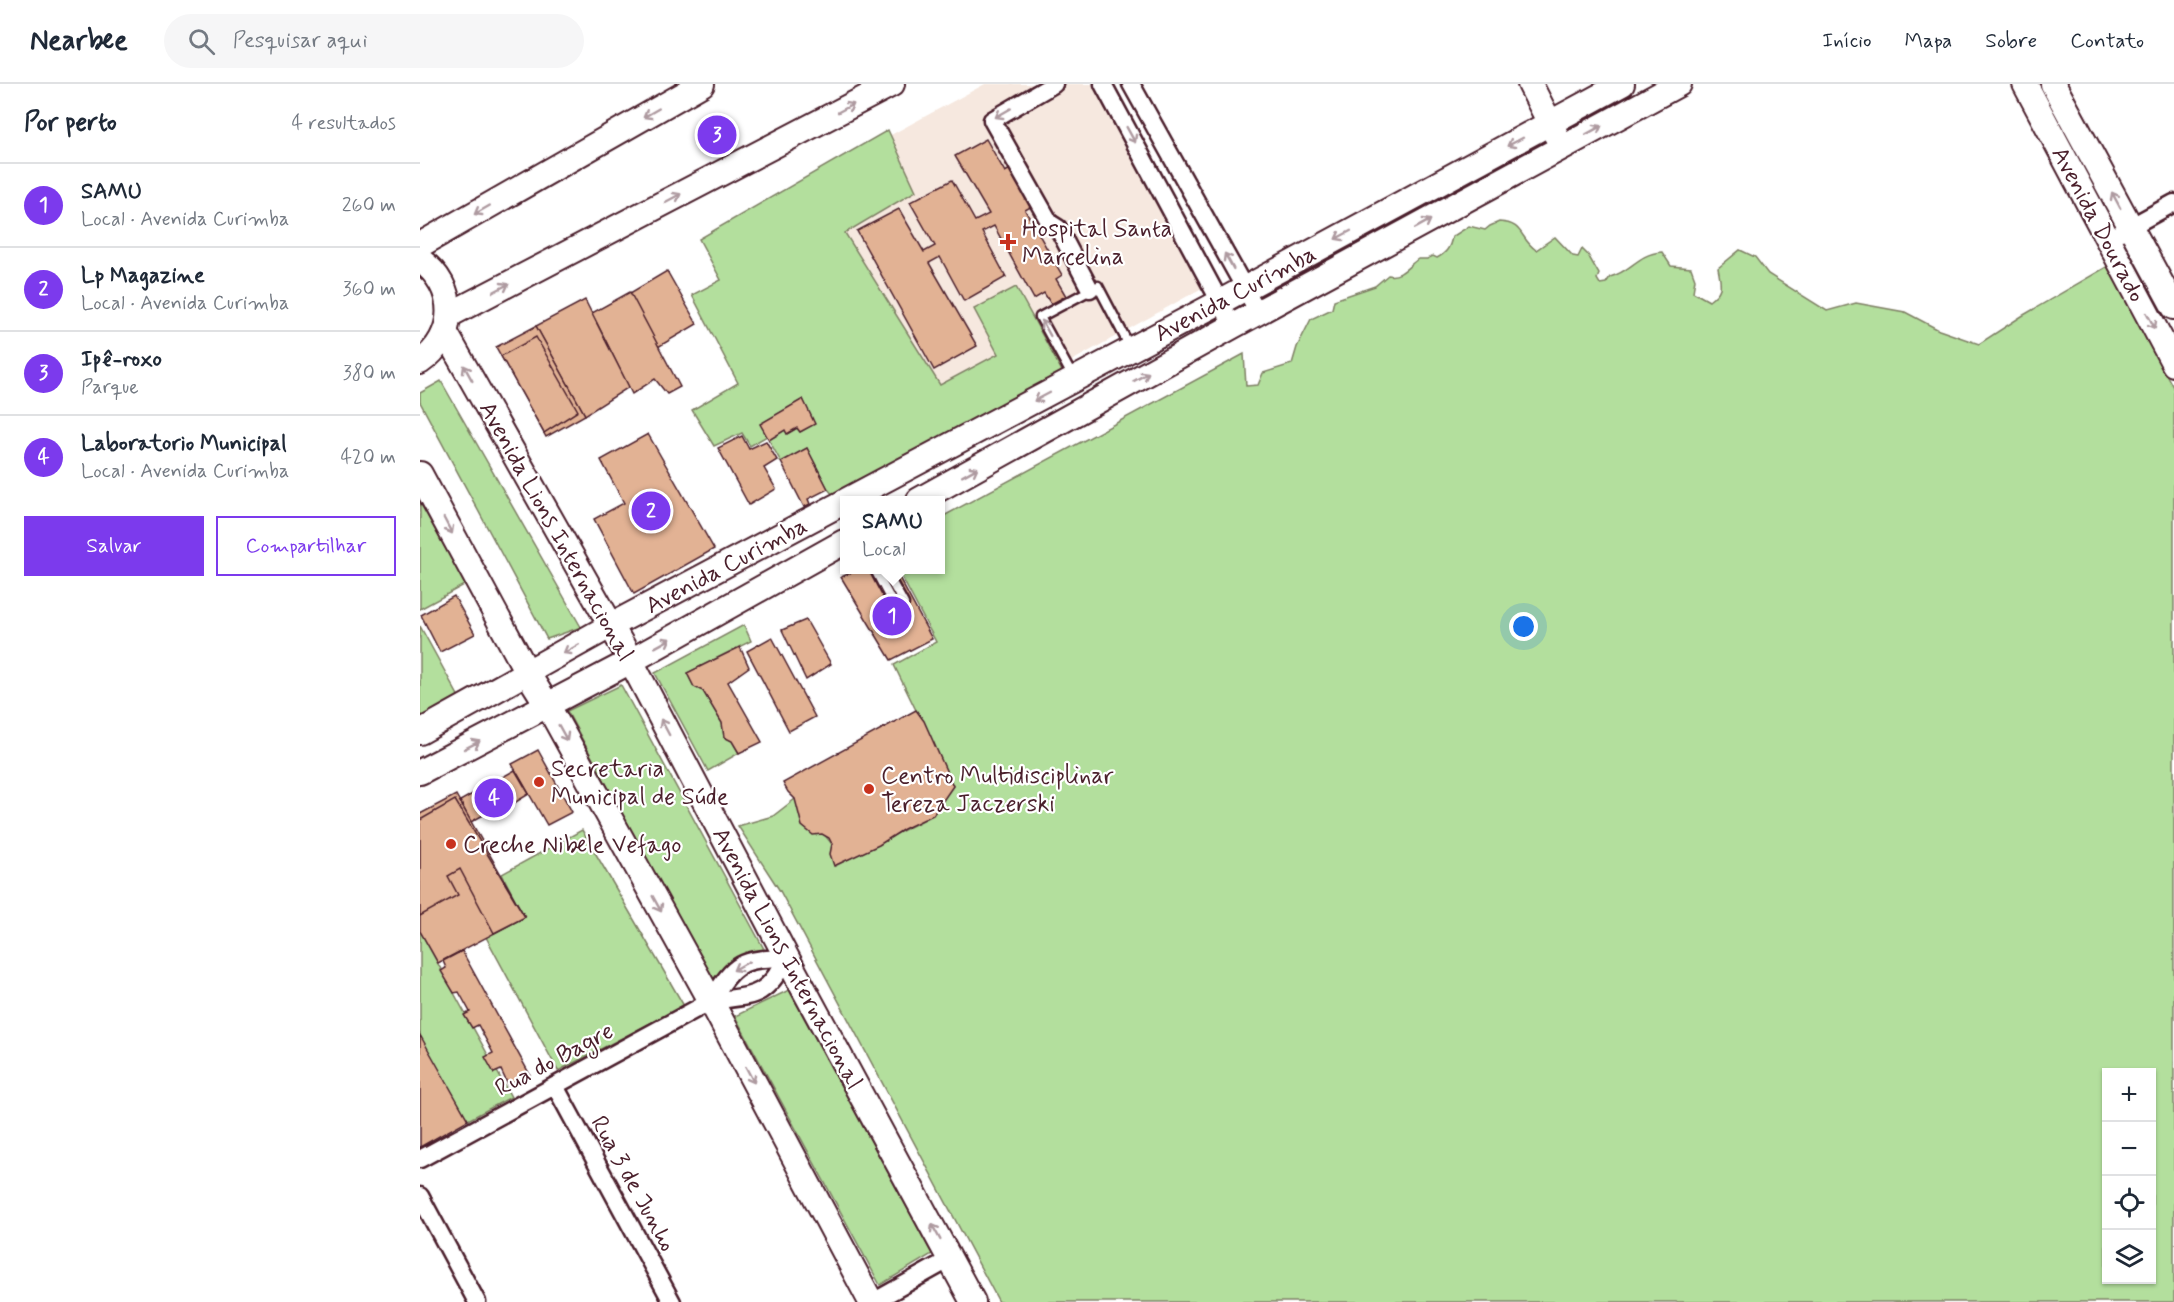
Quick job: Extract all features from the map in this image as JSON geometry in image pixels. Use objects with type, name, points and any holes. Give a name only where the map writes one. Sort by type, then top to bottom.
[{"type":"street","points":[[420,245],[702,84]]},
{"type":"street","points":[[420,362],[439,345],[447,323],[892,84]]},
{"type":"street","points":[[1054,84],[992,120],[1050,223],[1058,228],[1090,290]]},
{"type":"street","points":[[1103,84],[1233,326]]},
{"type":"street","points":[[1131,84],[1258,312]]},
{"type":"street","points":[[1530,84],[1562,147]]},
{"type":"street","points":[[1620,84],[1633,109]]},
{"type":"street","name":"Avenida Curimba","points":[[859,496],[1620,84]]},
{"type":"street","name":"Avenida Curimba","points":[[928,496],[1258,312],[1679,84]]},
{"type":"street","name":"Avenida Dourado","points":[[2025,84],[2174,364]]},
{"type":"street","name":"Avenida Dourado","points":[[2053,84],[2174,307]]},
{"type":"street","points":[[2107,239],[2174,203]]},
{"type":"street","name":"Avenida Lions Internacional","points":[[420,260],[429,266],[441,282],[447,298],[447,323],[631,661],[787,958],[974,1302]]},
{"type":"street","points":[[420,474],[528,674],[548,706],[711,1001],[872,1302],[950,1259]]},
{"type":"street","name":"Avenida Curimba","points":[[420,732],[528,674],[610,626],[837,508]]},
{"type":"street","name":"Avenida Curimba","points":[[420,772],[631,661],[840,544]]},
{"type":"street","name":"Rua do Bagre","points":[[711,1001],[726,976],[742,963],[752,960],[787,958]]},
{"type":"street","name":"Rua do Bagre","points":[[420,1159],[711,1001],[747,998],[762,991],[787,958]]},
{"type":"street","name":"Rua 3 de Junho","points":[[555,1086],[672,1302]]},
{"type":"street","points":[[420,1196],[477,1302]]},
{"type":"lane","points":[[1074,379],[1040,317],[1090,290],[1098,286],[1131,349]]},
{"type":"lane","points":[[878,574],[900,606],[887,574]]},
{"type":"shaded area","points":[[985,84],[1094,84],[1211,283],[939,435],[802,183]]},
{"type":"green space","points":[[888,130],[916,191],[845,233],[940,385],[998,354],[974,309],[1016,287],[1064,375],[834,496],[807,448],[781,462],[769,440],[785,430],[787,434],[797,428],[800,432],[814,424],[803,399],[761,424],[767,436],[750,446],[742,433],[714,446],[692,410],[738,383],[692,295],[721,280],[699,239]]},
{"type":"green space","points":[[1499,222],[1513,225],[1536,250],[1555,237],[1573,256],[1578,257],[1582,249],[1588,255],[1599,274],[1597,279],[1600,284],[1606,283],[1610,277],[1624,271],[1640,259],[1662,252],[1671,266],[1691,268],[1695,279],[1693,292],[1709,301],[1717,294],[1720,287],[1718,268],[1740,250],[1755,257],[1768,274],[1827,311],[1856,303],[1905,312],[1939,330],[1979,344],[2108,266],[2174,389],[2174,1302],[999,1302],[780,891],[738,826],[773,816],[795,799],[832,844],[835,866],[933,815],[953,786],[894,665],[936,642],[900,574],[945,574],[945,515],[1244,354],[1246,386],[1258,385],[1263,373],[1292,364],[1297,347],[1311,319],[1332,309],[1334,300],[1375,286],[1388,275],[1401,273],[1418,259],[1433,256],[1437,258],[1447,250],[1452,237],[1469,226],[1485,230]]},
{"type":"green space","points":[[441,381],[581,627],[547,639],[420,402],[420,393]]},
{"type":"green space","points":[[420,503],[466,584],[420,609]]},
{"type":"green space","points":[[744,625],[751,641],[687,673],[694,687],[703,691],[722,723],[724,737],[732,741],[739,753],[708,771],[655,673]]},
{"type":"green space","points":[[420,626],[461,701],[420,724]]},
{"type":"green space","points":[[621,685],[764,949],[712,980],[567,711]]},
{"type":"green space","points":[[582,830],[684,1006],[558,1071],[486,937],[524,917],[502,874]]},
{"type":"green space","points":[[420,931],[511,1097],[468,1120],[420,1041]]},
{"type":"green space","points":[[789,990],[932,1254],[880,1285],[735,1016]]},
{"type":"building","points":[[986,139],[1005,172],[1016,166],[1045,199],[1025,210],[1062,275],[1056,279],[1066,296],[1051,304],[1044,293],[1034,299],[994,226],[982,232],[1006,277],[964,301],[940,257],[929,263],[977,346],[934,370],[857,231],[899,209],[924,252],[935,246],[910,202],[952,180],[975,221],[989,214],[955,156]]},
{"type":"building","points":[[667,271],[697,324],[658,347],[630,293]]},
{"type":"building","points":[[630,292],[680,387],[667,394],[655,379],[632,394],[592,313]]},
{"type":"building","points":[[585,300],[629,387],[585,415],[536,326]]},
{"type":"building","points":[[536,326],[585,415],[546,437],[496,347]]},
{"type":"building","points":[[536,337],[578,411],[544,433],[501,356]]},
{"type":"building","points":[[803,399],[815,424],[800,432],[797,428],[787,434],[785,430],[769,440],[760,424]]},
{"type":"building","points":[[648,434],[714,549],[634,594],[594,519],[624,503],[601,460]]},
{"type":"building","points":[[742,436],[749,449],[766,441],[777,460],[764,468],[776,489],[749,505],[718,448]]},
{"type":"building","points":[[807,448],[828,489],[808,499],[810,504],[804,507],[781,462]]},
{"type":"building","points":[[848,574],[897,574],[932,639],[891,660],[841,577]]},
{"type":"building","points":[[454,596],[475,634],[440,652],[421,615]]},
{"type":"building","points":[[806,620],[831,664],[806,680],[782,630]]},
{"type":"building","points":[[772,637],[815,717],[789,731],[747,651]]},
{"type":"building","points":[[740,647],[749,667],[728,682],[762,742],[739,753],[732,741],[724,737],[722,723],[703,691],[694,687],[687,673]]},
{"type":"building","name":"Centro Multidisciplinar Tereza Jaczerski","points":[[916,710],[924,721],[953,786],[933,815],[904,829],[879,845],[834,866],[830,854],[832,844],[829,838],[822,834],[813,835],[802,826],[795,799],[783,783]]},
{"type":"building","name":"Secretaria Municipal de Súde","points":[[538,750],[572,812],[547,825],[512,764]]},
{"type":"building","points":[[515,770],[529,794],[506,808],[503,804],[471,822],[460,801]]},
{"type":"building","name":"Creche Nibele Vefago","points":[[456,795],[525,917],[438,963],[420,931],[420,814]]},
{"type":"building","name":"Creche Nibele Vefago","points":[[455,800],[525,917],[494,933],[460,869],[448,876],[458,895],[420,916],[420,820]]},
{"type":"building","points":[[462,951],[530,1075],[508,1085],[501,1070],[494,1073],[485,1057],[493,1053],[478,1025],[472,1028],[464,1015],[470,1012],[459,992],[454,993],[441,971],[446,968],[443,961]]},
{"type":"building","points":[[420,1035],[468,1120],[420,1147]]},
{"type":"place","name":"Ipê-roxo","points":[[717,135]]},
{"type":"place","name":"Hospital Santa Marcelina","points":[[1008,242]]},
{"type":"place","name":"Lp Magazine","points":[[651,511]]},
{"type":"place","name":"SAMU","points":[[892,616]]},
{"type":"place","name":"Secretaria Municipal de Súde","points":[[539,782]]},
{"type":"place","name":"Centro Multidisciplinar Tereza Jaczerski","points":[[869,789]]},
{"type":"place","name":"Laboratorio Municipal","points":[[494,798]]},
{"type":"place","name":"Creche Nibele Vefago","points":[[451,844]]}]
